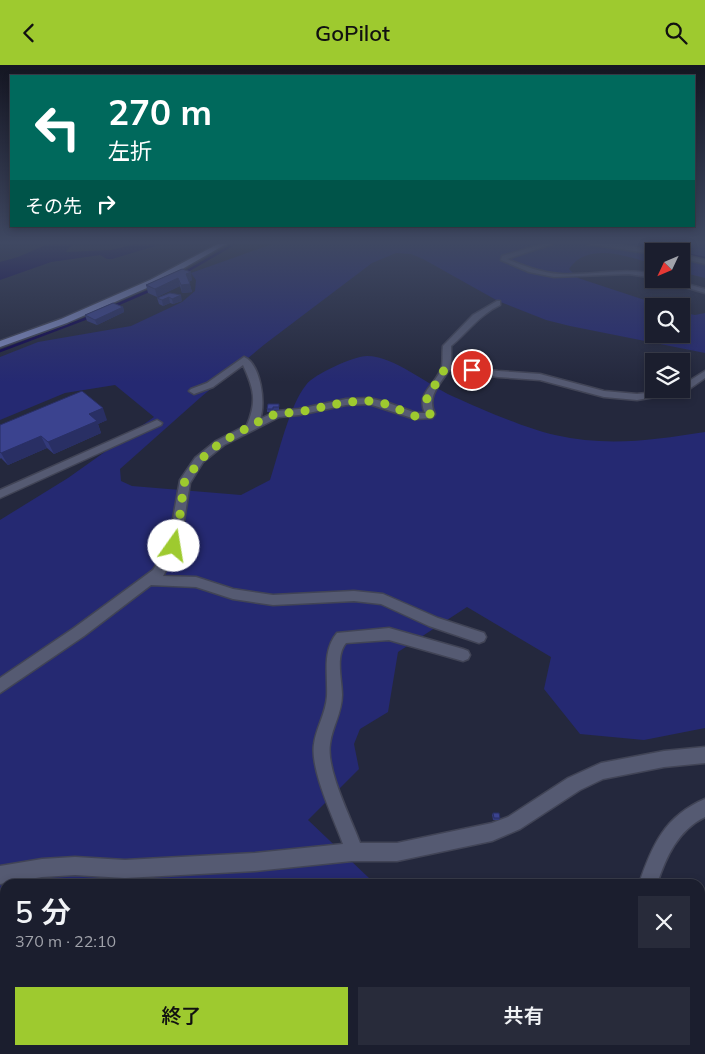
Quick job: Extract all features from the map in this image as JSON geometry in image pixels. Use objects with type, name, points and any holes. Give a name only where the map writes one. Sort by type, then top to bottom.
[{"type":"main road","points":[[0,344],[64,321],[135,290]]},
{"type":"street","points":[[0,686],[40,660],[158,573],[174,546],[184,483],[200,460],[209,451],[252,425],[276,414],[299,412],[358,401],[383,403],[415,416],[426,417],[430,414],[426,406],[427,398],[446,367],[447,346],[458,337],[467,324],[497,303]]},
{"type":"street","points":[[194,391],[210,385],[244,360],[260,404],[258,414],[252,425]]},
{"type":"street","points":[[446,367],[540,377],[604,393],[637,397],[682,390],[705,374]]},
{"type":"street","points":[[0,494],[157,423]]},
{"type":"street","points":[[151,579],[196,583],[233,594],[273,599],[374,597],[384,599],[434,622],[480,637]]},
{"type":"street","points":[[352,852],[352,845],[322,757],[322,739],[334,703],[334,651],[338,641],[342,637],[389,634],[463,655]]},
{"type":"street","points":[[0,875],[42,868],[75,866],[125,869],[264,861],[352,852],[397,851],[492,832],[514,823],[574,784],[601,771],[664,759],[705,755]]},
{"type":"street","points":[[649,879],[654,863],[671,832],[690,815],[705,808]]},
{"type":"shaded area","points":[[195,290],[336,290],[265,344],[201,397],[120,469],[121,481],[132,486],[241,495],[270,480],[294,405],[306,385],[335,366],[367,356],[377,357],[399,366],[452,396],[489,412],[530,428],[555,435],[593,441],[630,441],[705,432],[705,728],[644,740],[580,734],[544,689],[551,657],[467,607],[398,652],[388,712],[360,729],[354,744],[359,769],[308,820],[369,878],[378,879],[0,879],[0,520],[68,478],[154,417],[115,385],[65,393],[0,420],[0,357],[38,342],[131,326],[182,302]]},
{"type":"shaded area","points":[[479,290],[615,290],[645,300],[645,341],[546,320],[498,301]]},
{"type":"shaded area","points":[[705,313],[705,353],[655,343],[690,343],[690,314]]},
{"type":"building","points":[[170,293],[181,295],[172,299],[169,297],[162,300],[157,298]]},
{"type":"building","points":[[113,303],[123,307],[95,320],[85,315]]},
{"type":"building","points":[[82,391],[103,408],[89,414],[97,421],[48,442],[41,436],[0,452],[0,425]]},
{"type":"building","points":[[268,404],[279,404],[279,407],[267,409]]},
{"type":"building","points":[[493,813],[499,813],[500,818],[494,818]]},
{"type":"waterway","points":[[114,306],[151,290]]},
{"type":"waterway","points":[[0,351],[90,317]]},
{"type":"route","points":[[174,546],[183,501],[184,483],[200,460],[220,443],[265,418],[276,414],[299,412],[346,402],[369,401],[383,403],[415,416],[426,417],[430,414],[426,406],[427,398],[446,367],[472,370]]}]
